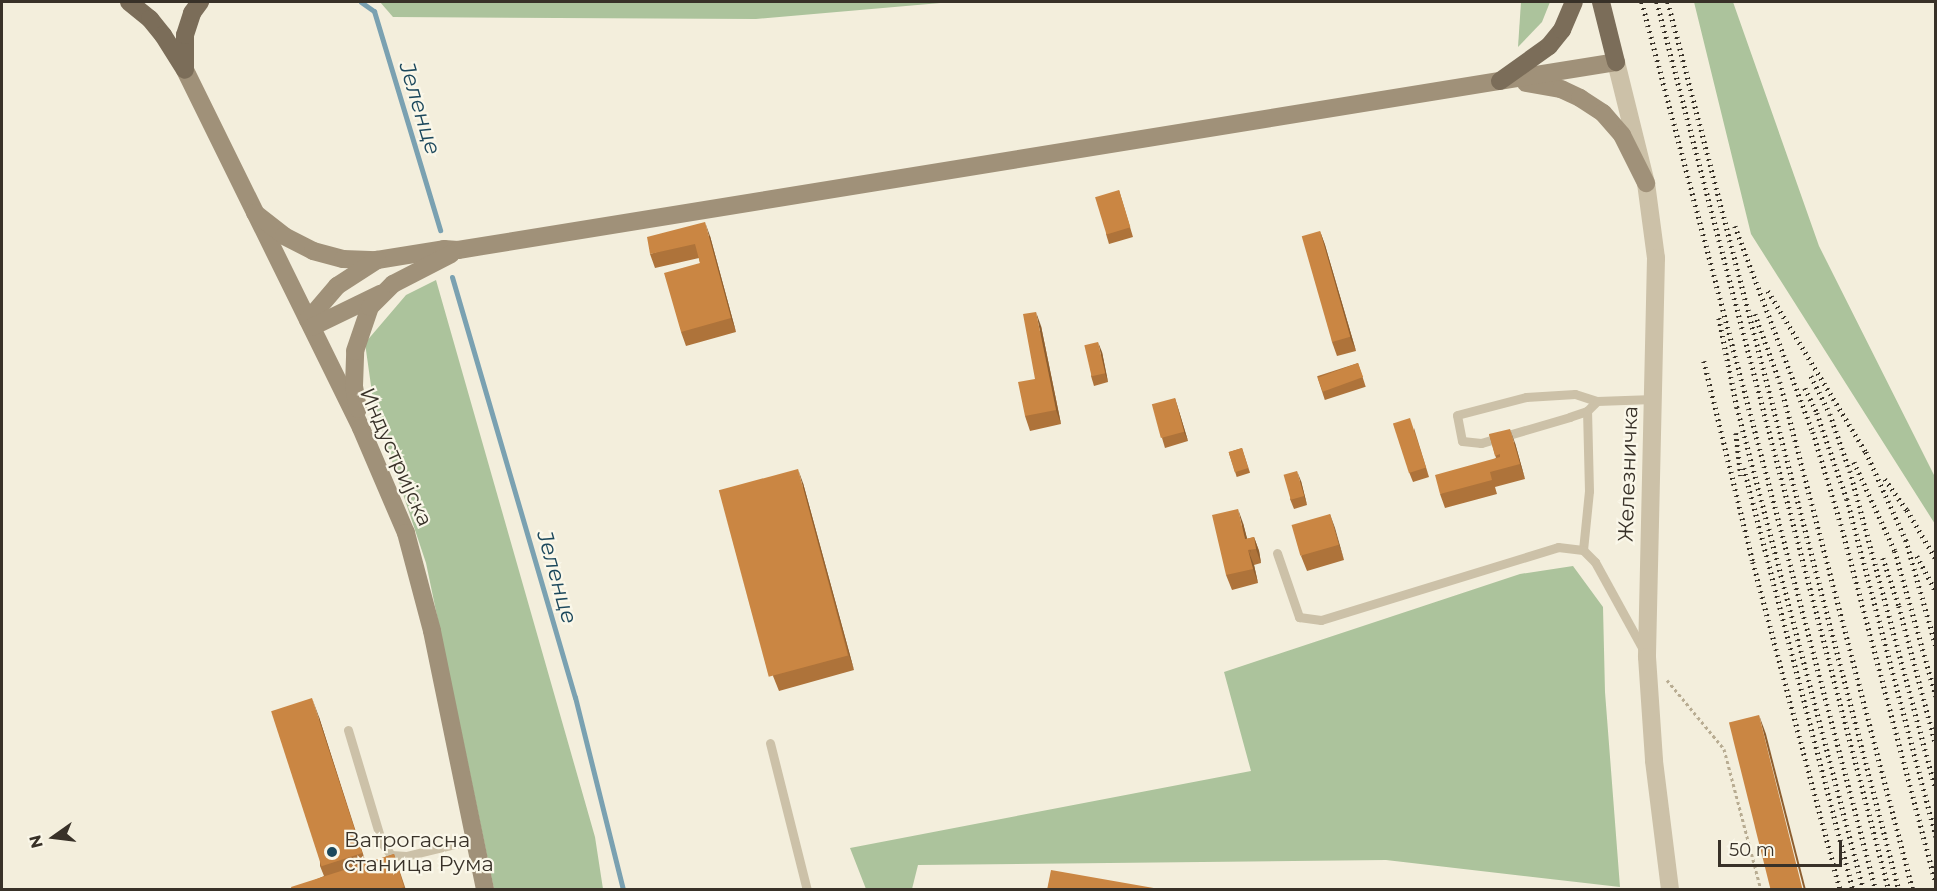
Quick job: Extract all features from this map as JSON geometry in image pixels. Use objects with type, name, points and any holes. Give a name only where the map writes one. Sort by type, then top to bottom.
[{"type":"main road","points":[[129,2],[150,19],[164,35],[185,70]]},
{"type":"main road","points":[[185,70],[185,35],[192,13],[200,2]]},
{"type":"main road","points":[[1500,81],[1549,46],[1562,30],[1574,2]]},
{"type":"main road","points":[[255,213],[284,236],[313,251],[343,259],[376,260],[444,249],[458,250],[1616,62],[1601,2]]},
{"type":"main road","name":"Индустријска","points":[[185,70],[361,428],[395,504],[421,582],[485,890]]},
{"type":"main road","points":[[1500,81],[1555,87],[1596,107],[1622,135],[1646,183]]},
{"type":"main road","points":[[310,324],[382,293],[411,273],[458,250]]},
{"type":"main road","points":[[310,324],[337,286],[376,260]]},
{"type":"main road","points":[[361,428],[354,386],[355,351],[365,317],[382,293]]},
{"type":"street","name":"Железничка","points":[[1616,62],[1646,183],[1656,258],[1647,657],[1654,761],[1670,890]]},
{"type":"lane","points":[[1598,401],[1587,411],[1481,443],[1462,441],[1457,415],[1526,397],[1575,394],[1598,401],[1653,399]]},
{"type":"lane","points":[[1582,550],[1589,491],[1587,411]]},
{"type":"lane","points":[[1278,554],[1299,617],[1321,620],[1558,547],[1582,550],[1595,562],[1647,657]]},
{"type":"lane","points":[[348,730],[382,843],[392,855],[406,856],[475,839]]},
{"type":"lane","points":[[770,743],[807,890]]},
{"type":"path","points":[[1647,657],[1724,749],[1761,890]]},
{"type":"green space","points":[[380,2],[952,2],[756,19],[393,17]]},
{"type":"green space","points":[[1521,2],[1550,2],[1542,22],[1518,47]]},
{"type":"green space","points":[[1694,2],[1733,2],[1819,246],[1935,477],[1935,524],[1751,234]]},
{"type":"green space","points":[[436,280],[595,837],[603,889],[494,889],[426,563],[374,407],[365,343],[406,295]]},
{"type":"green space","points":[[1573,566],[1603,607],[1605,692],[1620,887],[1386,860],[918,865],[912,889],[866,889],[850,848],[1251,771],[1224,672],[1520,574]]},
{"type":"building","points":[[1119,190],[1130,227],[1106,235],[1095,197]]},
{"type":"building","points":[[705,222],[731,318],[681,332],[664,273],[700,263],[695,244],[650,254],[647,237]]},
{"type":"building","points":[[1320,231],[1350,337],[1332,342],[1302,236]]},
{"type":"building","points":[[1036,312],[1056,410],[1025,416],[1018,382],[1035,379],[1023,314]]},
{"type":"building","points":[[1098,342],[1105,373],[1092,376],[1084,345]]},
{"type":"building","points":[[1358,363],[1363,377],[1323,392],[1318,378]]},
{"type":"building","points":[[1175,398],[1184,432],[1161,438],[1152,404]]},
{"type":"building","points":[[1410,418],[1426,467],[1409,473],[1393,424]]},
{"type":"building","points":[[1510,429],[1520,464],[1490,472],[1492,480],[1440,494],[1435,475],[1500,457],[1500,454],[1495,456],[1489,434]]},
{"type":"building","points":[[1242,448],[1248,468],[1235,472],[1229,452]]},
{"type":"building","points":[[798,469],[848,655],[769,677],[719,490]]},
{"type":"building","points":[[1297,471],[1304,496],[1291,500],[1284,475]]},
{"type":"building","points":[[1238,509],[1245,539],[1254,537],[1256,549],[1248,550],[1253,569],[1226,575],[1212,515]]},
{"type":"building","points":[[1330,514],[1339,545],[1300,556],[1292,525]]},
{"type":"building","points":[[312,698],[362,853],[321,866],[271,711]]},
{"type":"building","points":[[1759,715],[1803,890],[1771,890],[1729,722]]},
{"type":"building","points":[[394,854],[404,887],[396,890],[292,890],[291,887]]},
{"type":"building","points":[[1051,870],[1165,890],[1047,890]]},
{"type":"waterway","name":"Јеленце","points":[[361,2],[374,11],[440,230]]},
{"type":"waterway","name":"Јеленце","points":[[452,277],[575,697],[623,890]]},
{"type":"railway","points":[[1642,2],[1876,890]]},
{"type":"railway","points":[[1657,2],[1889,890]]},
{"type":"railway","points":[[1668,2],[1899,890]]},
{"type":"railway","points":[[1735,226],[1813,432],[1841,524],[1936,884]]},
{"type":"railway","points":[[1768,291],[1866,452],[1906,540],[1936,646]]},
{"type":"railway","points":[[1755,314],[1780,382],[1913,890]]},
{"type":"railway","points":[[1719,318],[1737,407],[1864,890]]},
{"type":"railway","points":[[1704,361],[1753,562],[1840,890]]},
{"type":"railway","points":[[1811,376],[1830,414],[1850,471],[1936,790]]},
{"type":"railway","points":[[1805,388],[1817,413],[1847,499],[1936,837]]},
{"type":"railway","points":[[1736,433],[1741,476]]},
{"type":"railway","points":[[1854,462],[1895,551],[1936,696]]},
{"type":"railway","points":[[1744,468],[1853,890]]},
{"type":"railway","points":[[1885,479],[1907,510],[1936,559]]},
{"type":"railway","points":[[1917,556],[1936,591]]},
{"type":"railway","points":[[1883,558],[1899,606],[1936,745]]},
{"type":"place","name":"Ватрогасна станица Рума","points":[[332,852]]}]
